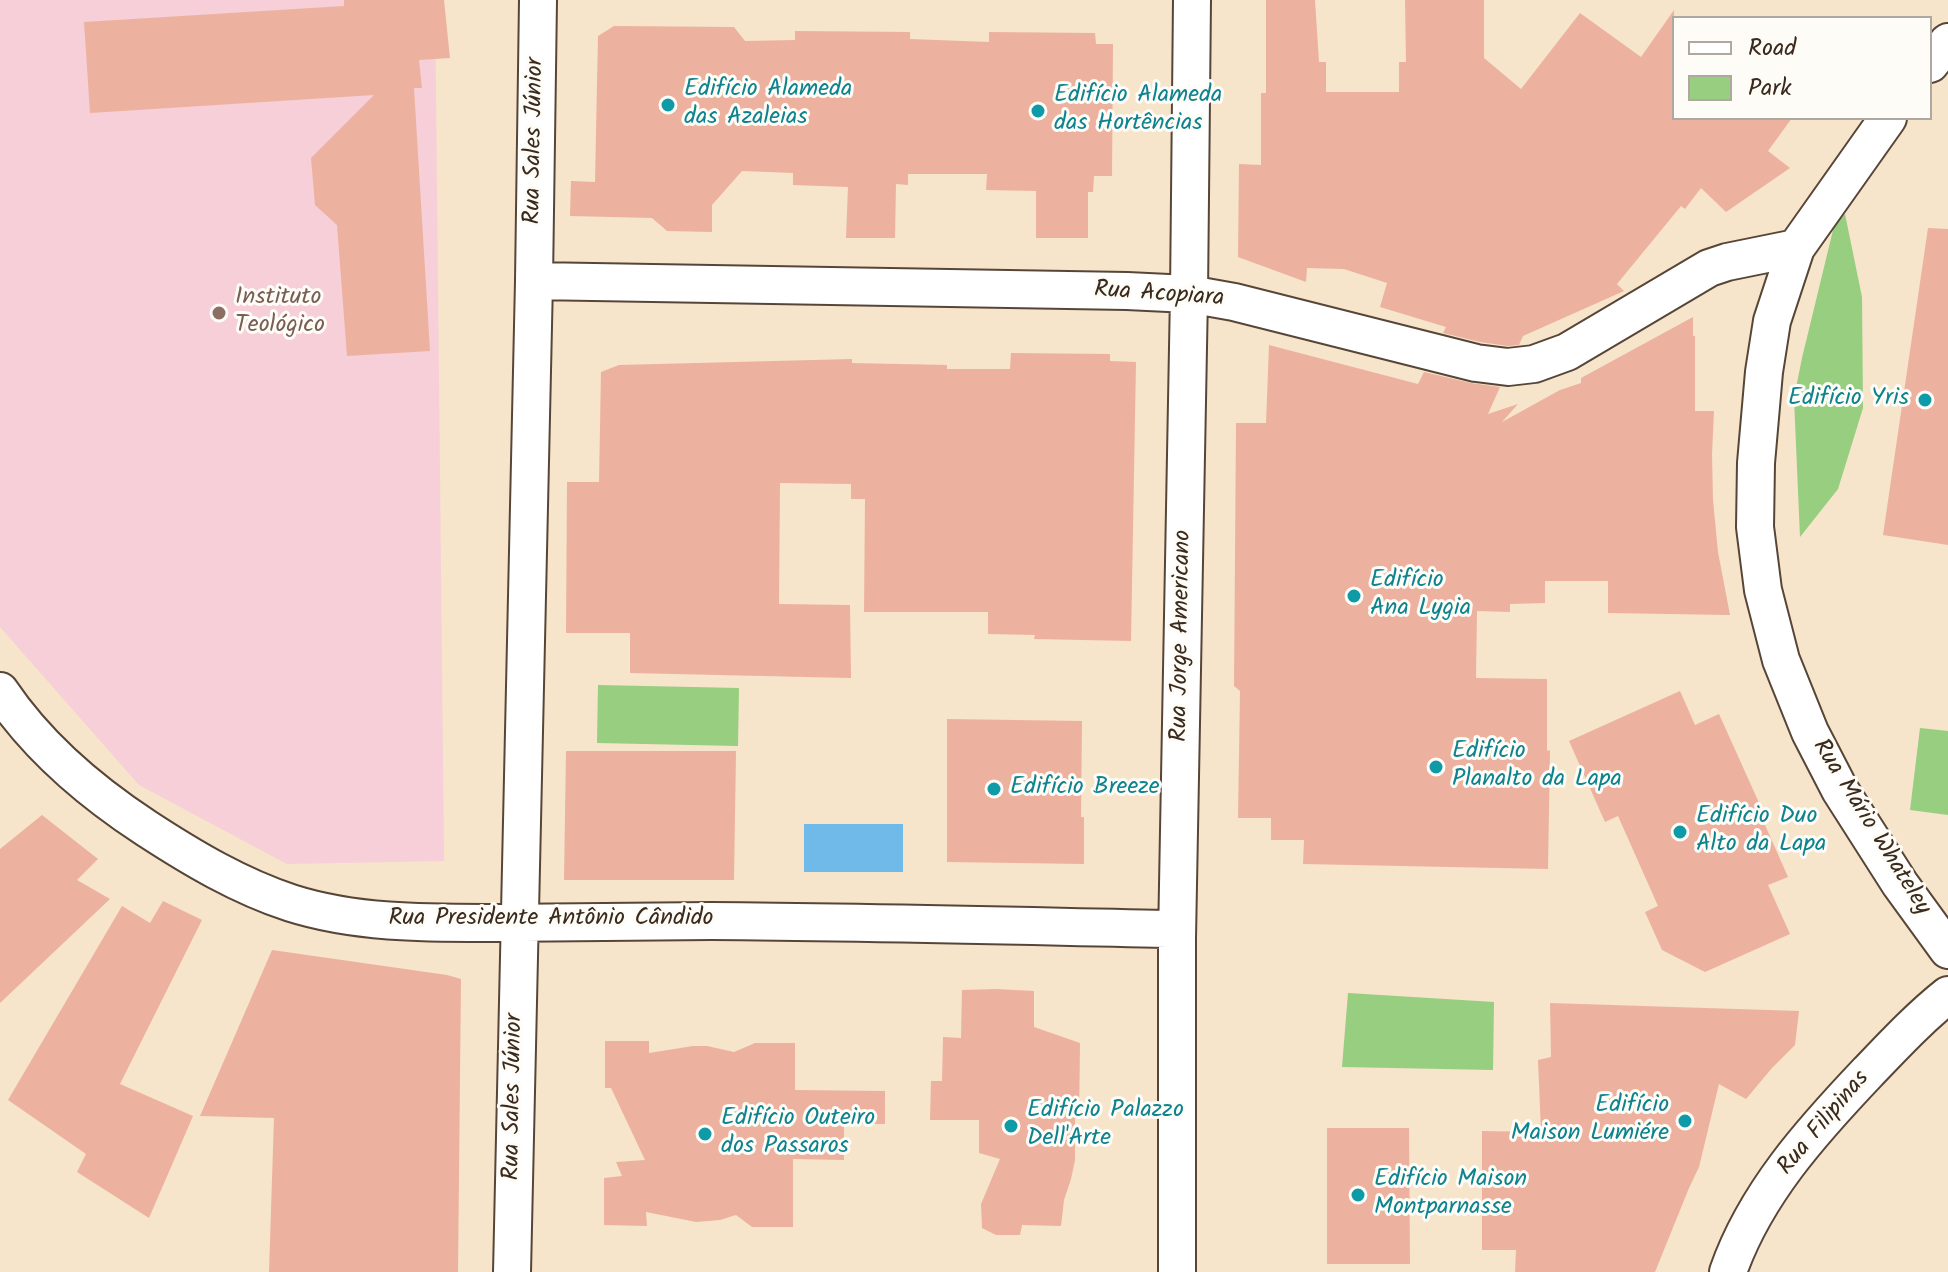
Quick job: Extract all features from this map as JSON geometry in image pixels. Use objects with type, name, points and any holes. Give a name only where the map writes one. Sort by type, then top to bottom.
[{"type":"street","name":"Rua Sales Júnior","points":[[512,1272],[538,0]]},
{"type":"street","name":"Rua Jorge Americano","points":[[1177,1272],[1177,929],[1192,0]]},
{"type":"street","points":[[1932,62],[1948,42]]},
{"type":"street","name":"Rua Mário Whateley","points":[[1887,120],[1796,248],[1772,321],[1756,463],[1755,527],[1763,590],[1781,660],[1810,732],[1840,790],[1900,884],[1948,950]]},
{"type":"street","name":"Rua Acopiara","points":[[534,281],[1189,294],[1234,302],[1476,363],[1508,367],[1534,364],[1567,352],[1709,268],[1796,248]]},
{"type":"street","name":"Rua Presidente Antônio Cândido","points":[[0,691],[14,712],[59,759],[112,805],[165,840],[241,884],[293,903],[342,915],[429,923],[710,921],[1177,929]]},
{"type":"street","name":"Rua Filipinas","points":[[1728,1272],[1736,1248],[1759,1206],[1792,1159],[1824,1119],[1925,1013],[1948,995]]},
{"type":"shaded area","name":"Instituto Teológico","points":[[0,0],[435,0],[444,861],[287,864],[139,785],[0,627]]},
{"type":"green space","points":[[1845,214],[1862,297],[1863,408],[1838,489],[1800,537],[1794,398],[1834,226]]},
{"type":"green space","points":[[598,685],[739,688],[738,746],[597,743]]},
{"type":"green space","points":[[1920,728],[1948,731],[1948,815],[1910,810]]},
{"type":"green space","points":[[1348,993],[1494,1002],[1493,1070],[1342,1067]]},
{"type":"water","points":[[804,824],[903,824],[903,872],[804,872]]},
{"type":"building","points":[[344,0],[444,0],[450,58],[419,60],[422,88],[414,88],[430,351],[347,356],[337,225],[315,205],[311,158],[374,95],[90,113],[84,22],[344,6]]},
{"type":"building","points":[[1266,0],[1315,0],[1319,62],[1326,62],[1326,92],[1399,92],[1399,62],[1406,62],[1405,0],[1484,0],[1484,58],[1521,89],[1580,13],[1641,57],[1674,10],[1672,120],[1791,120],[1768,151],[1790,168],[1726,212],[1701,188],[1685,209],[1681,206],[1617,284],[1624,291],[1523,336],[1519,345],[1480,342],[1443,333],[1446,327],[1380,307],[1387,283],[1344,269],[1307,268],[1306,282],[1238,257],[1239,164],[1261,165],[1261,93],[1266,93]]},
{"type":"building","points":[[614,26],[734,27],[745,41],[795,40],[795,31],[910,32],[910,39],[989,42],[989,32],[1095,33],[1096,44],[1113,44],[1112,176],[1094,176],[1093,192],[1088,192],[1088,238],[1036,238],[1036,191],[986,190],[987,174],[908,174],[908,185],[896,184],[895,238],[846,238],[848,187],[793,185],[793,173],[742,171],[712,205],[712,232],[667,231],[652,218],[570,216],[571,181],[595,182],[598,36]]},
{"type":"building","name":"Edifício Yris","points":[[1928,228],[1948,229],[1948,545],[1883,535]]},
{"type":"building","points":[[1693,317],[1695,411],[1714,411],[1713,500],[1718,552],[1730,615],[1608,613],[1608,581],[1545,581],[1545,603],[1510,604],[1510,612],[1477,611],[1476,678],[1547,679],[1547,751],[1550,750],[1548,869],[1303,864],[1304,840],[1271,840],[1271,818],[1238,818],[1240,691],[1234,686],[1236,423],[1266,423],[1269,345],[1418,384],[1424,372],[1500,387],[1488,414],[1518,404],[1502,422],[1560,390],[1581,383],[1581,378]]},
{"type":"building","points":[[1011,353],[1110,354],[1110,361],[1136,362],[1131,641],[1034,639],[1035,635],[988,634],[988,612],[864,612],[865,499],[851,499],[851,484],[780,483],[779,604],[850,605],[851,678],[630,673],[630,633],[566,633],[567,482],[599,482],[601,372],[619,365],[852,359],[852,363],[1010,369]]},
{"type":"building","name":"Edifício Duo Alto da Lapa","points":[[1680,691],[1695,725],[1719,714],[1788,877],[1768,885],[1790,934],[1705,972],[1662,950],[1645,912],[1658,906],[1618,816],[1605,822],[1569,741]]},
{"type":"building","name":"Edifício Breeze","points":[[947,719],[1082,721],[1084,864],[947,862]]},
{"type":"building","points":[[566,751],[736,751],[734,880],[564,880]]},
{"type":"building","points":[[42,815],[98,859],[77,880],[110,899],[0,1003],[0,849]]},
{"type":"building","points":[[163,901],[202,920],[120,1084],[193,1116],[149,1218],[77,1172],[86,1154],[8,1100],[122,906],[150,923]]},
{"type":"building","points":[[272,950],[461,979],[458,1272],[269,1272],[274,1118],[200,1116]]},
{"type":"building","points":[[962,990],[1034,991],[1034,1027],[1080,1043],[1075,1160],[1064,1200],[1061,1226],[1022,1225],[1020,1235],[996,1235],[982,1228],[981,1204],[1000,1159],[979,1153],[979,1120],[930,1120],[931,1081],[942,1081],[943,1037],[961,1038]]},
{"type":"building","points":[[1550,1003],[1799,1011],[1795,1045],[1746,1099],[1719,1084],[1699,1167],[1655,1272],[1515,1272],[1516,1250],[1482,1250],[1482,1131],[1541,1132],[1538,1060],[1551,1057]]},
{"type":"building","name":"Edifício Outeiro dos Passaros","points":[[605,1041],[649,1041],[649,1053],[693,1046],[734,1052],[755,1043],[795,1043],[795,1090],[885,1091],[885,1124],[844,1124],[844,1160],[793,1159],[793,1227],[752,1227],[736,1215],[696,1222],[646,1212],[647,1226],[604,1225],[604,1178],[622,1176],[616,1162],[645,1160],[611,1088],[605,1088]]},
{"type":"building","name":"Edifício Maison Montparnasse","points":[[1327,1128],[1409,1128],[1410,1264],[1327,1264]]},
{"type":"place","name":"Edifício Alameda das Azaleias","points":[[668,105]]},
{"type":"place","name":"Edifício Alameda das Hortências","points":[[1038,111]]},
{"type":"place","name":"Instituto Teológico","points":[[219,313]]},
{"type":"place","name":"Edifício Yris","points":[[1925,400]]},
{"type":"place","name":"Edifício Ana Lygia","points":[[1354,596]]},
{"type":"place","name":"Edifício Planalto da Lapa","points":[[1436,767]]},
{"type":"place","name":"Edifício Breeze","points":[[994,789]]},
{"type":"place","name":"Edifício Duo Alto da Lapa","points":[[1680,832]]},
{"type":"place","name":"Edifício Maison Lumiére","points":[[1685,1121]]},
{"type":"place","name":"Edifício Palazzo Dell'Arte","points":[[1011,1126]]},
{"type":"place","name":"Edifício Outeiro dos Passaros","points":[[705,1134]]},
{"type":"place","name":"Edifício Maison Montparnasse","points":[[1358,1195]]}]
